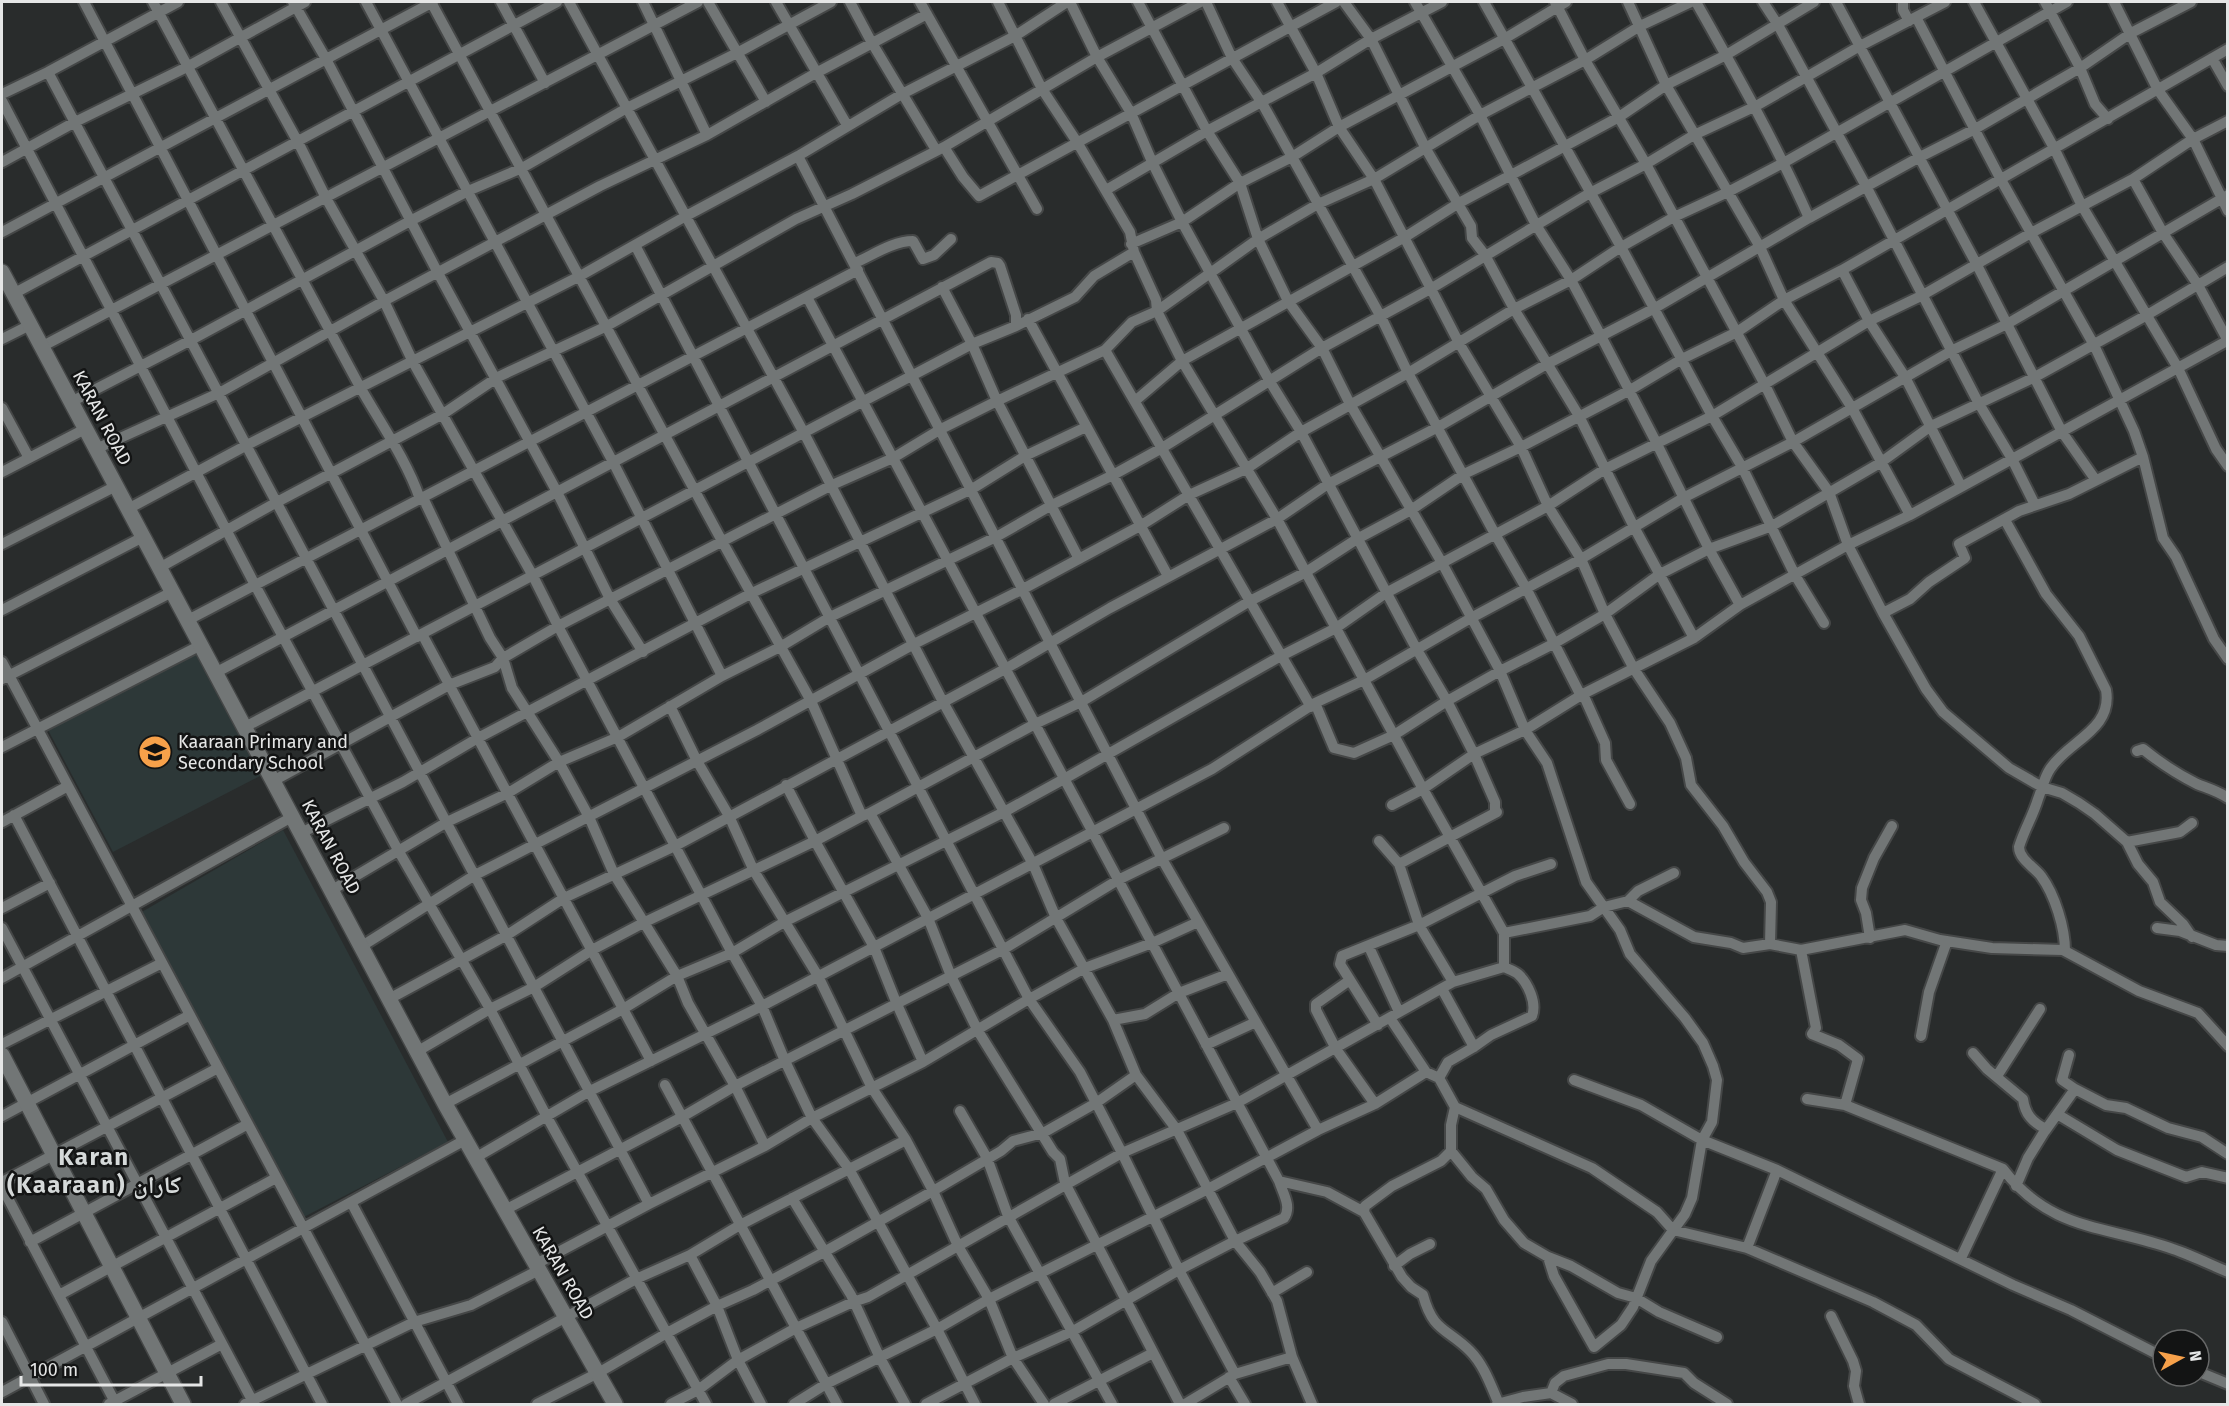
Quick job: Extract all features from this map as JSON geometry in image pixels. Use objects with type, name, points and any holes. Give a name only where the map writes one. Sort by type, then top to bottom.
[{"type":"street","points":[[84,2],[388,582],[449,685],[651,1061]]},
{"type":"street","points":[[2,94],[105,41],[155,7],[178,2]]},
{"type":"street","points":[[221,2],[298,141],[355,252],[384,301],[413,362],[533,576],[732,954],[762,1006],[784,1061],[812,1118],[849,1169],[937,1329],[975,1404]]},
{"type":"street","points":[[366,2],[613,462],[722,676]]},
{"type":"street","points":[[2,232],[432,2],[723,543],[811,700],[836,760],[928,918],[951,975],[978,1031],[1053,1152],[1060,1159],[1065,1183],[1096,1246],[1183,1404],[1232,1376],[1292,1357]]},
{"type":"street","points":[[501,2],[545,83]]},
{"type":"street","points":[[13,294],[557,2]]},
{"type":"street","points":[[569,2],[715,266],[862,542],[884,590],[943,702],[1033,864],[1056,918],[1113,1020],[1136,1076],[1177,1130],[1235,1241],[1260,1272],[1277,1301],[1292,1357],[1312,1404]]},
{"type":"street","points":[[643,2],[707,135]]},
{"type":"street","points":[[41,347],[698,2]]},
{"type":"street","points":[[708,2],[766,102]]},
{"type":"street","points":[[776,2],[847,125]]},
{"type":"street","points":[[71,402],[191,340],[412,220],[468,191],[522,168],[627,108],[737,53],[831,2]]},
{"type":"street","points":[[850,2],[902,94],[940,148],[979,196],[1336,2]]},
{"type":"street","points":[[920,2],[1037,209]]},
{"type":"street","points":[[998,2],[1042,89],[1077,142],[1130,232],[1133,248],[1156,300],[1157,310],[1182,361],[1277,519],[1504,933],[1506,940],[1504,967]]},
{"type":"street","points":[[128,509],[360,387],[580,276],[798,156],[902,94],[1015,36],[1069,2],[1097,57],[1131,113],[1153,164],[1209,273],[1301,432],[1357,540],[1447,701],[1495,802],[1497,812],[1398,864]]},
{"type":"street","points":[[1138,2],[1207,132],[1240,183],[1258,238],[1288,301],[1322,348],[1350,404],[1442,563],[1500,671],[1525,730],[1547,763],[1586,882],[1620,930],[1630,954],[1685,1018],[1703,1044],[1713,1066],[1717,1080],[1712,1122],[1702,1140],[1692,1198],[1685,1214],[1651,1261],[1636,1298],[1621,1325],[1594,1347],[1554,1276],[1548,1257]]},
{"type":"street","points":[[159,568],[390,440],[443,414],[496,379],[607,326],[796,219],[940,148],[1097,57],[1200,2]]},
{"type":"street","points":[[1206,2],[1232,58],[1262,103],[1381,317],[1408,373],[1526,588],[1582,695],[1605,743],[1606,760],[1630,804]]},
{"type":"street","points":[[1277,2],[1316,73],[1339,127],[1374,179],[1459,343],[1521,447],[1548,506],[1581,559],[1605,614],[1634,669],[1674,731],[1686,758],[1691,784],[1723,826],[1744,862],[1767,892],[1770,902],[1770,944]]},
{"type":"street","points":[[1344,2],[1371,39],[1426,149],[1471,226],[1472,238],[1485,255],[1514,309],[1579,416],[1634,527],[1694,638]]},
{"type":"street","points":[[1415,2],[1480,115],[1536,225],[1601,336],[1709,549],[1740,605]]},
{"type":"street","points":[[1106,190],[1316,73],[1371,39],[1442,2]]},
{"type":"street","points":[[1484,2],[1655,308],[1712,416],[1742,467],[1795,575],[1824,623]]},
{"type":"street","points":[[1628,2],[1666,85],[1760,247],[1784,300],[1852,408],[1910,515]]},
{"type":"street","points":[[273,781],[449,685],[495,667],[503,658],[610,599],[723,543],[832,485],[893,458],[941,429],[1105,350],[1132,322],[1157,310],[1258,238],[1318,204],[1374,179],[1480,115],[1585,60],[1640,26],[1691,2]]},
{"type":"street","points":[[1696,2],[1756,106],[1785,162],[1809,218]]},
{"type":"street","points":[[1763,2],[1807,77],[1867,188],[1921,296],[1953,350],[1978,402],[2012,459],[2035,505]]},
{"type":"street","points":[[1135,401],[1182,361],[1240,327],[1353,267],[1459,203],[1619,117],[1666,85],[1726,55],[1814,2]]},
{"type":"street","points":[[1836,2],[1977,265],[2062,432],[2095,479]]},
{"type":"street","points":[[1903,2],[1903,10],[1912,19],[1945,72],[2000,178],[2094,345],[2143,457],[2163,538],[2176,558],[2214,639],[2228,659]]},
{"type":"street","points":[[332,890],[447,822],[508,793],[559,762],[618,737],[722,676],[780,647],[830,617],[996,537],[1052,505],[1113,475],[1162,448],[1322,348],[1432,288],[1590,193],[1646,164],[1694,135],[1756,106],[1860,46],[1945,2]]},
{"type":"street","points":[[1974,2],[2028,98],[2082,206],[2178,368],[2216,448],[2228,466]]},
{"type":"street","points":[[362,946],[475,875],[1023,589],[1140,526],[1189,495],[1246,468],[1301,432],[1408,373],[1514,309],[1570,280],[1621,247],[1674,217],[1785,162],[1891,103],[1996,43],[2048,6],[2067,2]]},
{"type":"street","points":[[2114,2],[2158,90],[2193,139],[2224,197],[2228,211]]},
{"type":"street","points":[[389,999],[507,935],[564,898],[675,846],[1005,669],[1168,576],[1277,519],[1328,484],[1438,427],[1547,364],[1655,308],[1809,218],[1976,129],[2080,68],[2131,33],[2191,2]]},
{"type":"street","points":[[2,162],[75,122],[187,67],[298,3],[438,273],[557,492],[610,599],[643,652]]},
{"type":"street","points":[[244,727],[972,344],[1016,326],[1075,297],[1094,276],[1133,248],[1182,222],[1240,183],[1292,157],[1339,127],[1504,39],[1560,3],[1585,60],[1646,164],[1737,332],[1793,442],[1829,492],[1848,545],[1926,689],[1943,712],[2009,768],[2042,787],[2062,793],[2079,803],[2127,842],[2138,864],[2153,882],[2160,902],[2192,936]]},
{"type":"street","points":[[2048,6],[2080,68],[2095,104],[2108,119]]},
{"type":"street","points":[[155,7],[360,387],[390,440],[408,465],[420,499],[426,502],[475,607],[503,658],[512,688],[559,762],[589,817],[614,874],[677,976],[688,1003],[735,1086],[765,1146]]},
{"type":"street","points":[[96,449],[219,393],[384,301],[600,186],[707,135],[927,14]]},
{"type":"street","points":[[418,1051],[490,1009],[534,987],[592,950],[645,922],[814,841],[1081,702],[1250,601],[1306,572],[1411,510],[1464,474],[1521,447],[1630,390],[1682,359],[1737,332],[1784,300],[1842,270],[2228,49]]},
{"type":"street","points":[[2212,58],[2228,86]]},
{"type":"street","points":[[48,72],[649,1204]]},
{"type":"street","points":[[2,101],[255,585],[398,850],[490,1009],[547,1117],[706,1404]]},
{"type":"street","points":[[445,1104],[623,1008],[677,976],[732,954],[786,921],[1004,812],[1064,779],[1281,656],[1336,628],[1386,593],[1548,506],[1605,469],[1712,416],[1869,321],[1977,265],[2133,178],[2193,139],[2228,121]]},
{"type":"street","points":[[798,156],[1162,860],[1318,1130]]},
{"type":"street","points":[[1392,805],[1423,789],[1474,754],[1525,730],[1582,695],[1694,638],[1740,605],[1848,545],[1910,515],[2228,341],[2198,285],[2163,233],[2133,178]]},
{"type":"street","points":[[475,1158],[590,1091],[762,1006],[1212,769],[1313,705],[1364,680],[1416,648],[1581,559],[1683,498],[1793,442],[1953,350],[2007,324],[2224,197]]},
{"type":"street","points":[[188,620],[807,297],[899,242],[913,241],[917,244],[923,259],[934,255],[951,239]]},
{"type":"street","points":[[634,245],[1029,999],[1080,1072],[1245,1404]]},
{"type":"street","points":[[215,674],[991,262],[998,263],[1016,315],[1016,326]]},
{"type":"street","points":[[1105,350],[1281,656],[1313,705],[1334,748],[1354,753],[1394,735],[1447,701],[1605,614],[1660,574],[1709,549],[1772,526],[1880,463],[1931,426],[2033,378],[2228,267]]},
{"type":"street","points":[[1842,270],[1869,321],[1905,378],[1961,486]]},
{"type":"street","name":"KARAN ROAD","points":[[2,272],[445,1104],[615,1404]]},
{"type":"street","points":[[942,287],[972,344],[997,401],[1079,559]]},
{"type":"street","points":[[807,297],[1279,1181],[1288,1207],[1288,1213],[1284,1218],[1179,1270],[1073,1331],[1013,1358],[926,1404]]},
{"type":"street","points":[[1028,319],[1168,576]]},
{"type":"street","points":[[2,339],[30,325]]},
{"type":"street","points":[[2,408],[28,458]]},
{"type":"street","points":[[301,833],[403,782],[478,738],[752,593],[972,489],[1025,456],[1086,427]]},
{"type":"street","points":[[2,472],[85,429]]},
{"type":"street","points":[[1883,613],[1910,599],[1929,582],[1965,558],[1959,544],[2035,505],[2069,494],[2143,457]]},
{"type":"street","points":[[2,542],[116,486]]},
{"type":"street","points":[[2005,520],[2046,594],[2079,636],[2107,697],[2104,715],[2098,724],[2053,764],[2023,833],[2019,850],[2044,882],[2064,930],[2065,951]]},
{"type":"street","points":[[2,610],[143,537]]},
{"type":"street","points":[[5,677],[172,591]]},
{"type":"street","points":[[2,747],[201,645]]},
{"type":"street","points":[[2,662],[5,677],[38,729],[397,1404]]},
{"type":"street","points":[[670,706],[697,761],[729,816],[754,871],[818,976],[872,1088],[906,1140],[933,1191],[958,1246],[988,1299],[1013,1358],[1044,1404]]},
{"type":"street","points":[[2137,751],[2143,749],[2185,777],[2199,785],[2210,787],[2228,798]]},
{"type":"street","points":[[786,785],[814,841],[874,947],[923,1062]]},
{"type":"street","points":[[2,822],[68,786]]},
{"type":"street","points":[[14,815],[322,1404]]},
{"type":"street","points":[[2,978],[292,817]]},
{"type":"street","points":[[2127,842],[2180,832],[2192,823]]},
{"type":"street","points":[[1870,938],[1866,913],[1861,900],[1862,888],[1874,858],[1892,826]]},
{"type":"street","points":[[505,1210],[682,1117],[735,1086],[1004,949],[1118,880],[1224,828]]},
{"type":"street","points":[[1379,841],[1398,864],[1419,925],[1453,982]]},
{"type":"street","points":[[1378,1025],[1340,964],[1342,956],[1419,925],[1515,876],[1551,864]]},
{"type":"street","points":[[1504,933],[1590,916],[1605,907],[1628,901],[1638,891],[1674,873]]},
{"type":"street","points":[[2,908],[50,883]]},
{"type":"street","points":[[1628,901],[1694,937],[1731,943],[1743,948],[1770,944],[1801,950],[1905,930],[1947,941],[2011,950],[2029,948],[2065,951],[2139,991],[2198,1014],[2228,1047]]},
{"type":"street","points":[[2,928],[222,1344],[250,1403],[414,1322],[471,1305],[649,1204],[765,1146],[812,1118],[923,1062],[1085,968],[1152,943],[1198,922]]},
{"type":"street","points":[[2157,928],[2180,931],[2228,946]]},
{"type":"street","points":[[1921,1036],[1929,992],[1947,941]]},
{"type":"street","points":[[1369,946],[1394,1015],[1426,1072],[1439,1078],[1455,1107],[1592,1168],[1658,1212],[1673,1230],[1747,1248],[1873,1302],[1916,1325],[1949,1359],[2036,1404]]},
{"type":"street","points":[[1801,950],[1816,1028],[1812,1034],[1839,1045],[1858,1059],[1845,1106]]},
{"type":"street","points":[[2,1044],[162,963]]},
{"type":"street","points":[[671,1404],[698,1390],[738,1360],[796,1328],[868,1297],[1065,1183],[1122,1153],[1237,1103],[1453,982],[1504,967],[1518,974],[1535,1008],[1532,1016],[1491,1035],[1448,1062],[1439,1078]]},
{"type":"street","points":[[1113,1020],[1145,1014],[1179,993],[1228,974]]},
{"type":"street","points":[[1350,980],[1316,1004],[1316,1010],[1336,1049],[1375,1104]]},
{"type":"street","points":[[1442,989],[1474,1047]]},
{"type":"street","points":[[1997,1077],[2040,1009]]},
{"type":"street","points":[[2,1116],[190,1015]]},
{"type":"street","points":[[1206,1045],[1256,1022]]},
{"type":"street","points":[[1973,1053],[1987,1069],[2023,1099],[2025,1111],[2034,1123],[2046,1129],[2045,1131]]},
{"type":"street","points":[[2,1055],[183,1404]]},
{"type":"street","points":[[2069,1055],[2062,1080],[2075,1089],[2106,1105],[2126,1108],[2168,1128],[2202,1137],[2228,1154]]},
{"type":"street","points":[[2,1182],[218,1068]]},
{"type":"street","points":[[794,1404],[826,1384],[937,1329],[988,1299],[1208,1189],[1318,1130],[1375,1104],[1426,1072]]},
{"type":"street","points":[[537,1404],[598,1373],[717,1306],[753,1290],[824,1252],[933,1191],[1013,1142],[1043,1133],[1136,1076]]},
{"type":"street","points":[[1574,1080],[1641,1104],[1702,1140],[1777,1170],[2151,1351]]},
{"type":"street","points":[[665,1085],[837,1404]]},
{"type":"street","points":[[2016,1186],[2028,1158],[2075,1089]]},
{"type":"street","points":[[1806,1099],[1845,1106],[2003,1169],[2016,1186],[2043,1208],[2079,1224],[2172,1248],[2228,1272]]},
{"type":"street","points":[[1455,1107],[1451,1125],[1451,1150],[1472,1177],[1486,1189],[1504,1220],[1524,1243],[1618,1293],[1636,1298],[1659,1312],[1717,1337]]},
{"type":"street","points":[[960,1111],[987,1158],[1008,1216],[1112,1404]]},
{"type":"street","points":[[2057,1114],[2117,1150],[2186,1177],[2202,1172],[2228,1178]]},
{"type":"street","points":[[30,1242],[248,1124]]},
{"type":"street","points":[[2,1392],[465,1140]]},
{"type":"street","points":[[406,1404],[567,1319],[636,1279],[690,1254],[740,1225],[906,1140]]},
{"type":"street","points":[[1364,1212],[1365,1206],[1392,1186],[1441,1161],[1451,1150]]},
{"type":"street","points":[[1961,1258],[2003,1169]]},
{"type":"street","points":[[1747,1248],[1777,1170]]},
{"type":"street","points":[[59,1294],[276,1178]]},
{"type":"street","points":[[1279,1181],[1327,1192],[1364,1212],[1394,1266],[1411,1287],[1423,1296],[1434,1323],[1469,1350],[1480,1364],[1498,1404],[1551,1393],[1572,1404]]},
{"type":"street","points":[[2,1187],[113,1403],[222,1344]]},
{"type":"street","points":[[792,1198],[851,1295],[879,1356],[905,1404]]},
{"type":"street","points":[[351,1202],[458,1404]]},
{"type":"street","points":[[1394,1266],[1410,1254],[1430,1244]]},
{"type":"street","points":[[690,1254],[717,1306],[738,1360],[761,1404]]},
{"type":"street","points":[[1272,1293],[1307,1272]]},
{"type":"street","points":[[1831,1316],[1853,1361],[1856,1371],[1854,1386],[1859,1404]]},
{"type":"street","points":[[2,1322],[44,1404]]},
{"type":"street","points":[[1054,1404],[1153,1353]]},
{"type":"street","points":[[1551,1393],[1555,1383],[1564,1376],[1608,1364],[1626,1364],[1684,1373],[1694,1383],[1727,1404]]},
{"type":"street","points":[[2211,1377],[2228,1384]]},
{"type":"shaded area","name":"Kaaraan Primary and Secondary School","points":[[197,649],[262,775],[113,852],[48,730]]},
{"type":"shaded area","points":[[283,830],[448,1142],[302,1218],[140,913]]},
{"type":"place","name":"Kaaraan Primary and Secondary School","points":[[155,752]]},
{"type":"district","name":"Karan (Kaaraan) كاران","points":[[94,1171]]}]
